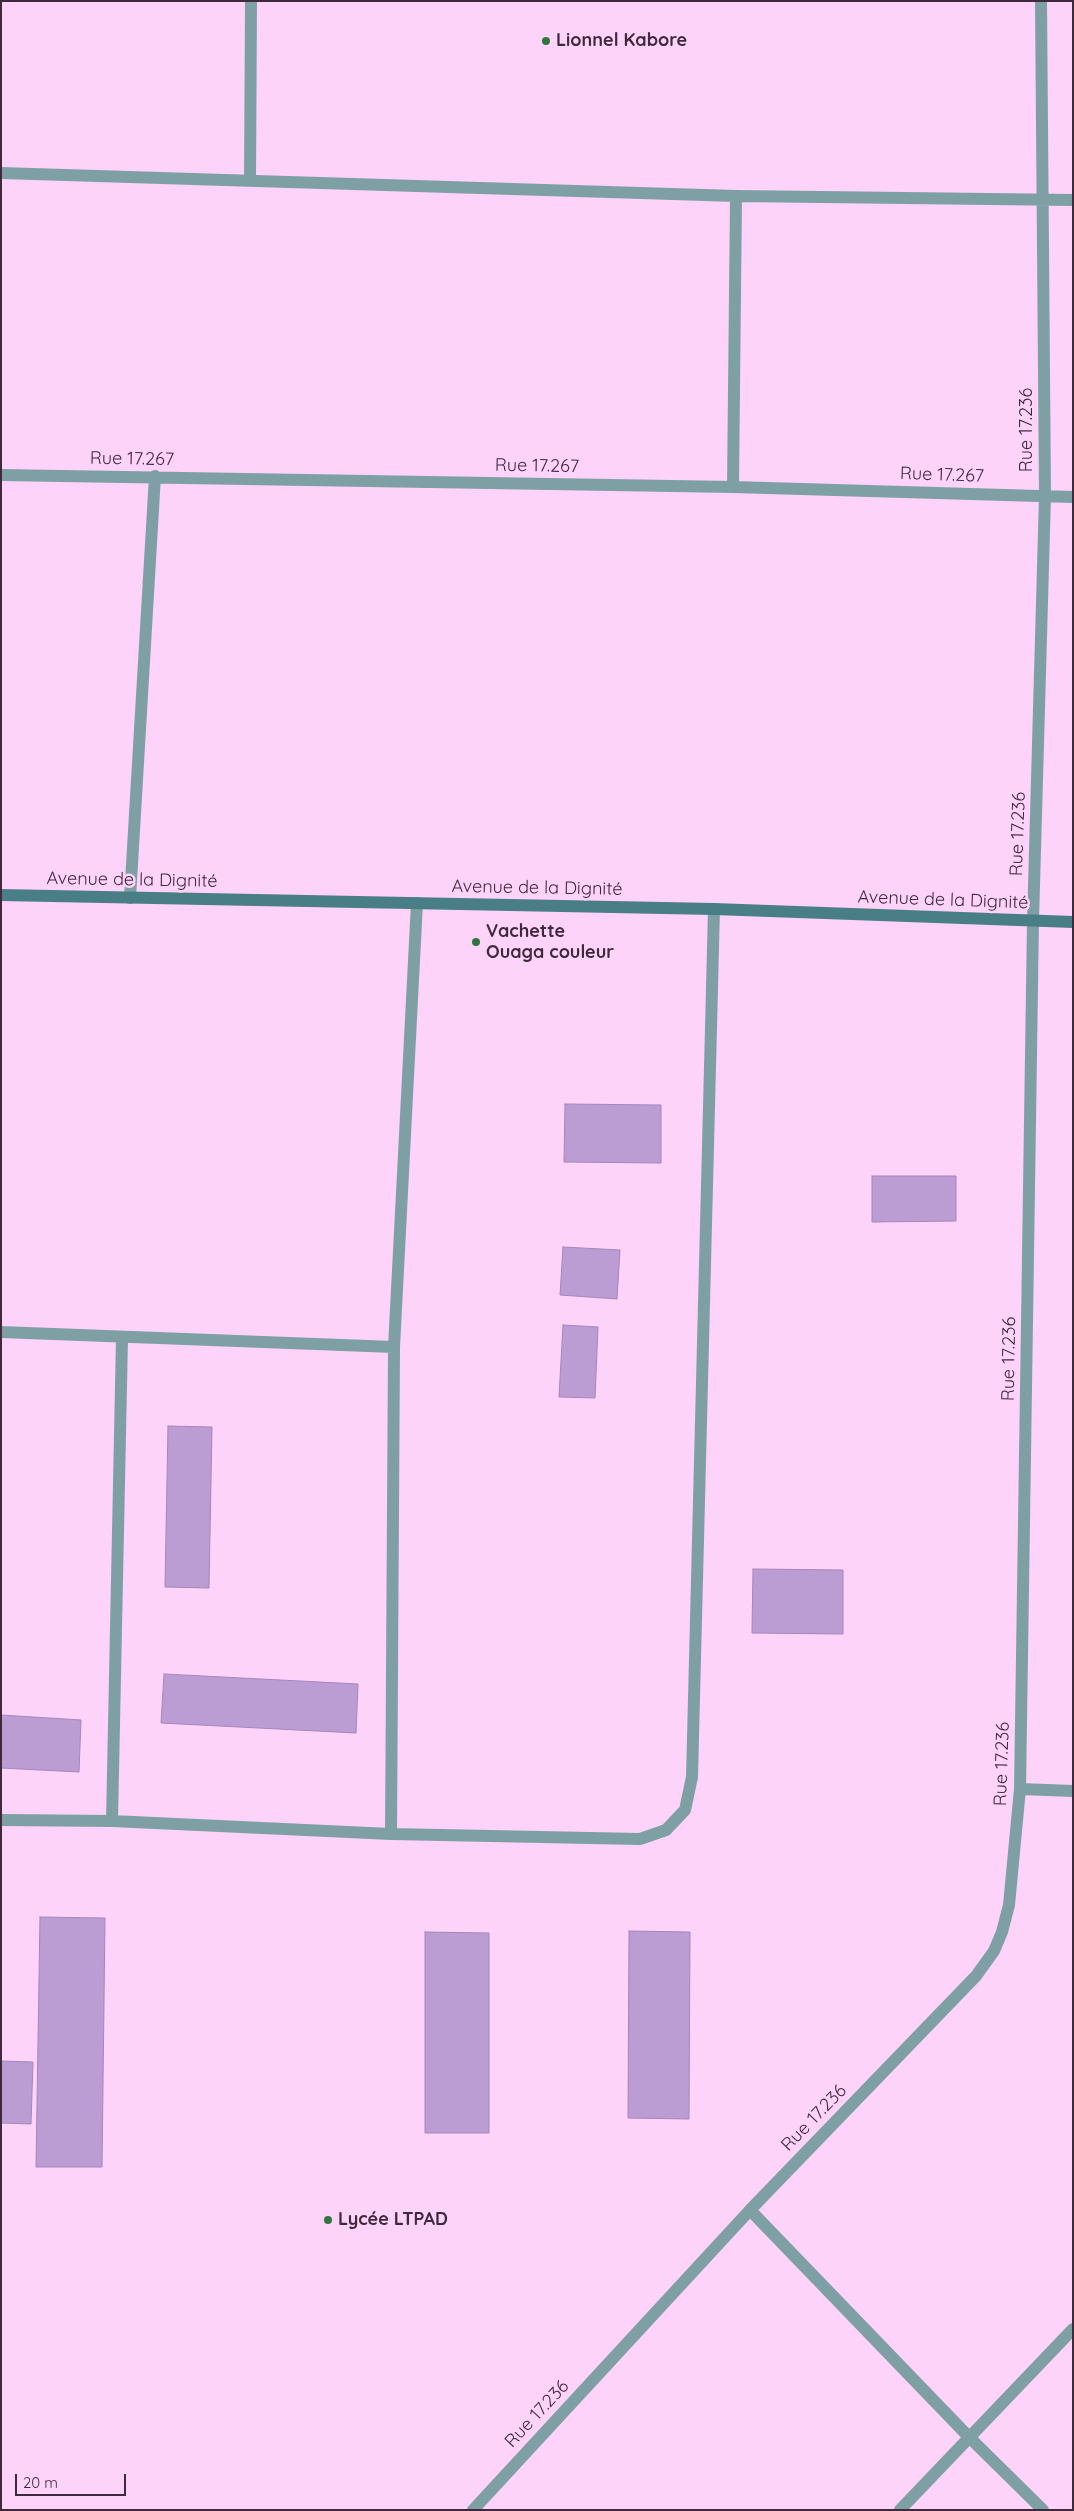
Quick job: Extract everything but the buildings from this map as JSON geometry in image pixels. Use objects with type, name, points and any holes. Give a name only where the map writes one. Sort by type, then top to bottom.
[{"type":"street","points":[[250,181],[251,1]]},
{"type":"street","name":"Rue 17.236","points":[[473,2510],[750,2210],[976,1976],[994,1951],[1002,1932],[1009,1905],[1020,1789],[1033,921],[1044,496],[1041,1]]},
{"type":"street","points":[[1,173],[736,196],[1073,200]]},
{"type":"street","points":[[733,487],[736,196]]},
{"type":"street","name":"Rue 17.267","points":[[1,475],[155,476],[733,487],[1073,497]]},
{"type":"street","points":[[130,898],[155,476]]},
{"type":"street","name":"Avenue de la Dignité","points":[[1,896],[714,909],[1073,922]]},
{"type":"street","points":[[392,1834],[394,1347],[417,903]]},
{"type":"street","points":[[1,1820],[112,1821],[392,1834],[640,1839],[666,1830],[685,1810],[692,1777],[714,909]]},
{"type":"street","points":[[1,1332],[394,1347]]},
{"type":"street","points":[[112,1821],[122,1338]]},
{"type":"street","points":[[1020,1789],[1073,1791]]},
{"type":"street","points":[[750,2210],[968,2436],[1043,2510]]},
{"type":"street","points":[[900,2510],[968,2436],[1073,2329]]},
{"type":"place","name":"Lionnel Kabore","points":[[546,41]]},
{"type":"place","name":"Vachette Ouaga couleur","points":[[476,942]]},
{"type":"place","name":"Lycée LTPAD","points":[[328,2220]]}]
